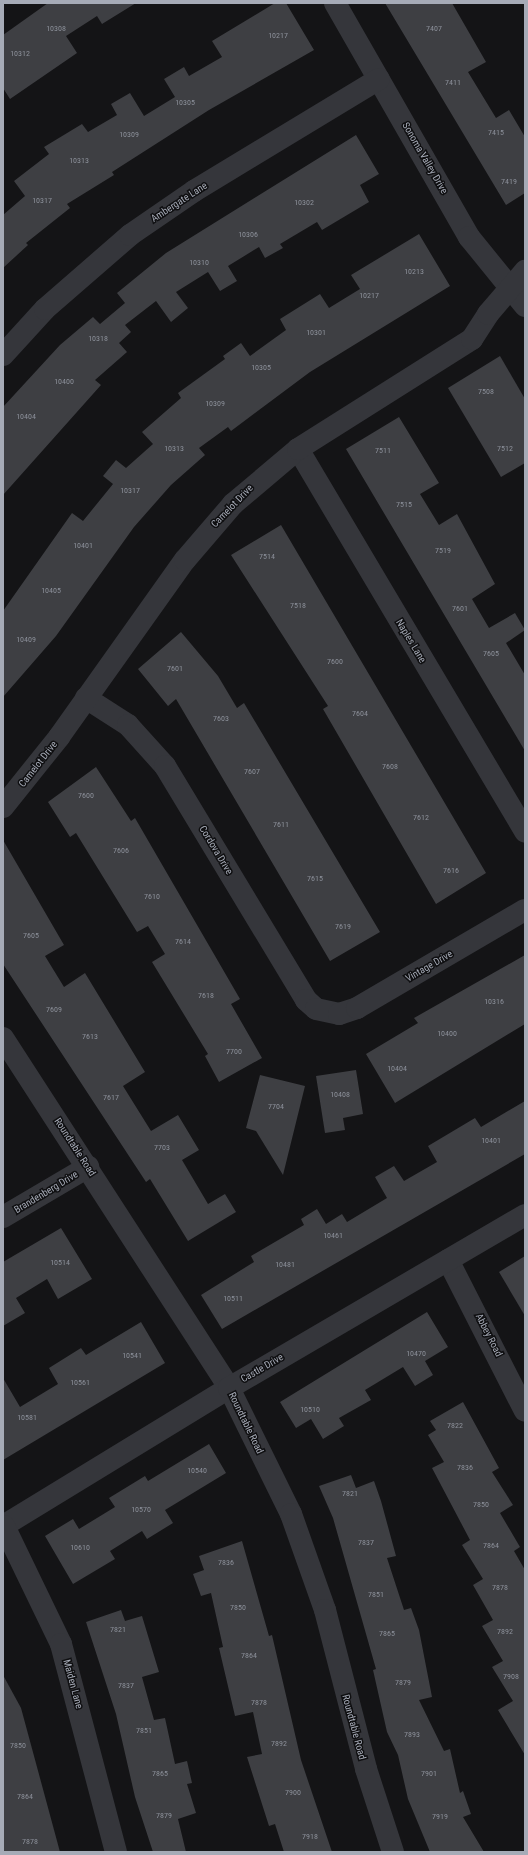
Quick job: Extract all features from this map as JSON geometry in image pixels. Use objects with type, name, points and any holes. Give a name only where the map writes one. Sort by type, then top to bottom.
[{"type":"street","name":"Sonoma Valley Drive","points":[[335,3],[469,237],[525,306]]},
{"type":"street","name":"Ambergate Lane","points":[[3,355],[45,309],[130,235],[194,191],[379,79]]},
{"type":"street","name":"Camelot Drive","points":[[3,807],[214,525],[252,485],[298,449],[472,339],[510,288],[525,271]]},
{"type":"street","name":"Naples Lane","points":[[298,449],[525,832]]},
{"type":"street","name":"Cordova Drive","points":[[86,698],[128,726],[165,766],[306,1000],[316,1009],[330,1013]]},
{"type":"street","name":"Vintage Drive","points":[[330,1013],[357,1008],[525,910]]},
{"type":"street","name":"Roundtable Road","points":[[3,1038],[88,1167],[229,1388],[290,1514],[310,1563],[366,1769],[393,1852]]},
{"type":"street","name":"Brandenberg Drive","points":[[3,1217],[88,1167]]},
{"type":"street","name":"Castle Drive","points":[[3,1526],[229,1388],[525,1215]]},
{"type":"street","name":"Abbey Road","points":[[448,1260],[525,1411]]},
{"type":"street","name":"Maiden Lane","points":[[3,1526],[61,1644],[116,1852]]},
{"type":"building","points":[[48,3],[136,3],[102,24],[97,16],[66,36],[77,53],[10,99],[3,88],[3,35]]},
{"type":"building","points":[[275,3],[286,3],[314,50],[209,110],[112,172],[114,175],[67,204],[70,208],[26,243],[28,245],[3,268],[3,215],[25,196],[14,181],[49,154],[44,147],[82,124],[88,132],[117,115],[111,104],[130,93],[144,116],[175,97],[164,79],[184,67],[189,76],[222,57],[212,41]]},
{"type":"building","points":[[385,3],[452,3],[486,62],[468,72],[496,118],[509,110],[525,137],[525,193],[506,205]]},
{"type":"building","points":[[356,135],[379,174],[360,185],[369,202],[322,230],[317,222],[280,244],[283,248],[265,258],[259,247],[228,266],[237,281],[220,291],[208,272],[176,292],[188,308],[171,322],[156,301],[125,325],[131,332],[119,343],[127,352],[95,380],[101,385],[3,495],[3,407],[60,345],[93,317],[100,324],[125,303],[117,293],[166,253]]},
{"type":"building","points":[[419,234],[450,286],[310,372],[231,431],[228,427],[199,448],[205,455],[171,485],[134,527],[56,636],[3,697],[3,611],[72,513],[83,521],[113,484],[103,476],[116,460],[126,468],[153,444],[142,432],[181,398],[178,393],[225,359],[223,356],[241,343],[250,356],[286,330],[280,319],[320,294],[329,308],[360,289],[351,275]]},
{"type":"building","points":[[500,356],[525,399],[525,463],[501,477],[448,388]]},
{"type":"building","points":[[399,417],[439,483],[420,494],[439,525],[457,514],[495,584],[472,599],[489,628],[515,613],[525,630],[506,643],[525,675],[525,751],[346,449]]},
{"type":"building","points":[[281,525],[486,873],[436,904],[323,709],[328,706],[231,555]]},
{"type":"building","points":[[181,632],[218,676],[237,708],[244,703],[380,932],[330,961],[176,699],[168,706],[138,669]]},
{"type":"building","points":[[96,767],[131,821],[135,818],[240,999],[231,1004],[262,1058],[219,1082],[205,1056],[208,1054],[152,962],[165,954],[148,926],[137,932],[76,833],[70,837],[48,802]]},
{"type":"building","points":[[3,840],[64,945],[45,956],[64,987],[85,973],[145,1072],[123,1086],[151,1131],[178,1115],[199,1150],[182,1160],[208,1204],[225,1194],[236,1212],[188,1241],[150,1179],[146,1182],[3,964]]},
{"type":"building","points":[[525,955],[525,1024],[395,1103],[366,1054],[418,1023],[414,1018]]},
{"type":"building","points":[[356,1070],[363,1114],[343,1118],[345,1130],[325,1133],[316,1076]]},
{"type":"building","points":[[260,1075],[305,1086],[283,1175],[256,1131],[246,1128]]},
{"type":"building","points":[[525,1101],[525,1154],[222,1329],[201,1295],[254,1262],[251,1256],[304,1225],[301,1219],[317,1209],[326,1224],[342,1214],[347,1222],[387,1198],[375,1177],[394,1166],[404,1181],[437,1162],[428,1146],[475,1118],[481,1127]]},
{"type":"building","points":[[61,1228],[92,1279],[58,1299],[47,1279],[16,1298],[25,1313],[3,1326],[3,1262]]},
{"type":"building","points":[[525,1256],[525,1316],[499,1272]]},
{"type":"building","points":[[427,1312],[448,1347],[425,1361],[433,1375],[415,1386],[403,1367],[365,1390],[371,1400],[339,1418],[344,1426],[323,1439],[311,1419],[296,1428],[280,1402]]},
{"type":"building","points":[[141,1322],[165,1363],[3,1460],[3,1378],[20,1407],[58,1384],[49,1368],[81,1348],[86,1355]]},
{"type":"building","points":[[463,1402],[499,1468],[492,1472],[513,1505],[500,1513],[520,1547],[514,1551],[525,1570],[525,1755],[498,1710],[513,1701],[492,1667],[503,1661],[482,1626],[493,1620],[473,1585],[483,1579],[462,1545],[470,1540],[432,1468],[444,1462],[428,1435],[436,1430],[430,1421]]},
{"type":"building","points":[[209,1444],[226,1473],[165,1510],[173,1523],[147,1539],[142,1531],[110,1551],[115,1559],[73,1584],[45,1536],[73,1519],[79,1529],[115,1507],[109,1498],[145,1476],[148,1481]]},
{"type":"building","points":[[351,1475],[356,1488],[374,1481],[396,1556],[387,1558],[404,1610],[411,1608],[419,1630],[432,1697],[419,1700],[444,1751],[450,1749],[460,1793],[463,1791],[471,1814],[463,1817],[484,1852],[430,1852],[408,1799],[398,1755],[387,1732],[373,1670],[376,1669],[333,1518],[319,1486]]},
{"type":"building","points":[[242,1541],[269,1636],[272,1635],[301,1760],[332,1852],[284,1852],[275,1824],[269,1826],[247,1757],[262,1754],[253,1712],[235,1716],[219,1648],[223,1647],[211,1593],[201,1596],[193,1574],[204,1570],[199,1556]]},
{"type":"building","points":[[121,1610],[125,1621],[142,1616],[159,1672],[142,1677],[154,1720],[165,1718],[175,1764],[187,1761],[192,1783],[187,1784],[196,1813],[178,1819],[186,1852],[153,1852],[135,1797],[116,1714],[86,1622]]},
{"type":"building","points":[[3,1675],[21,1708],[60,1852],[3,1852]]}]
